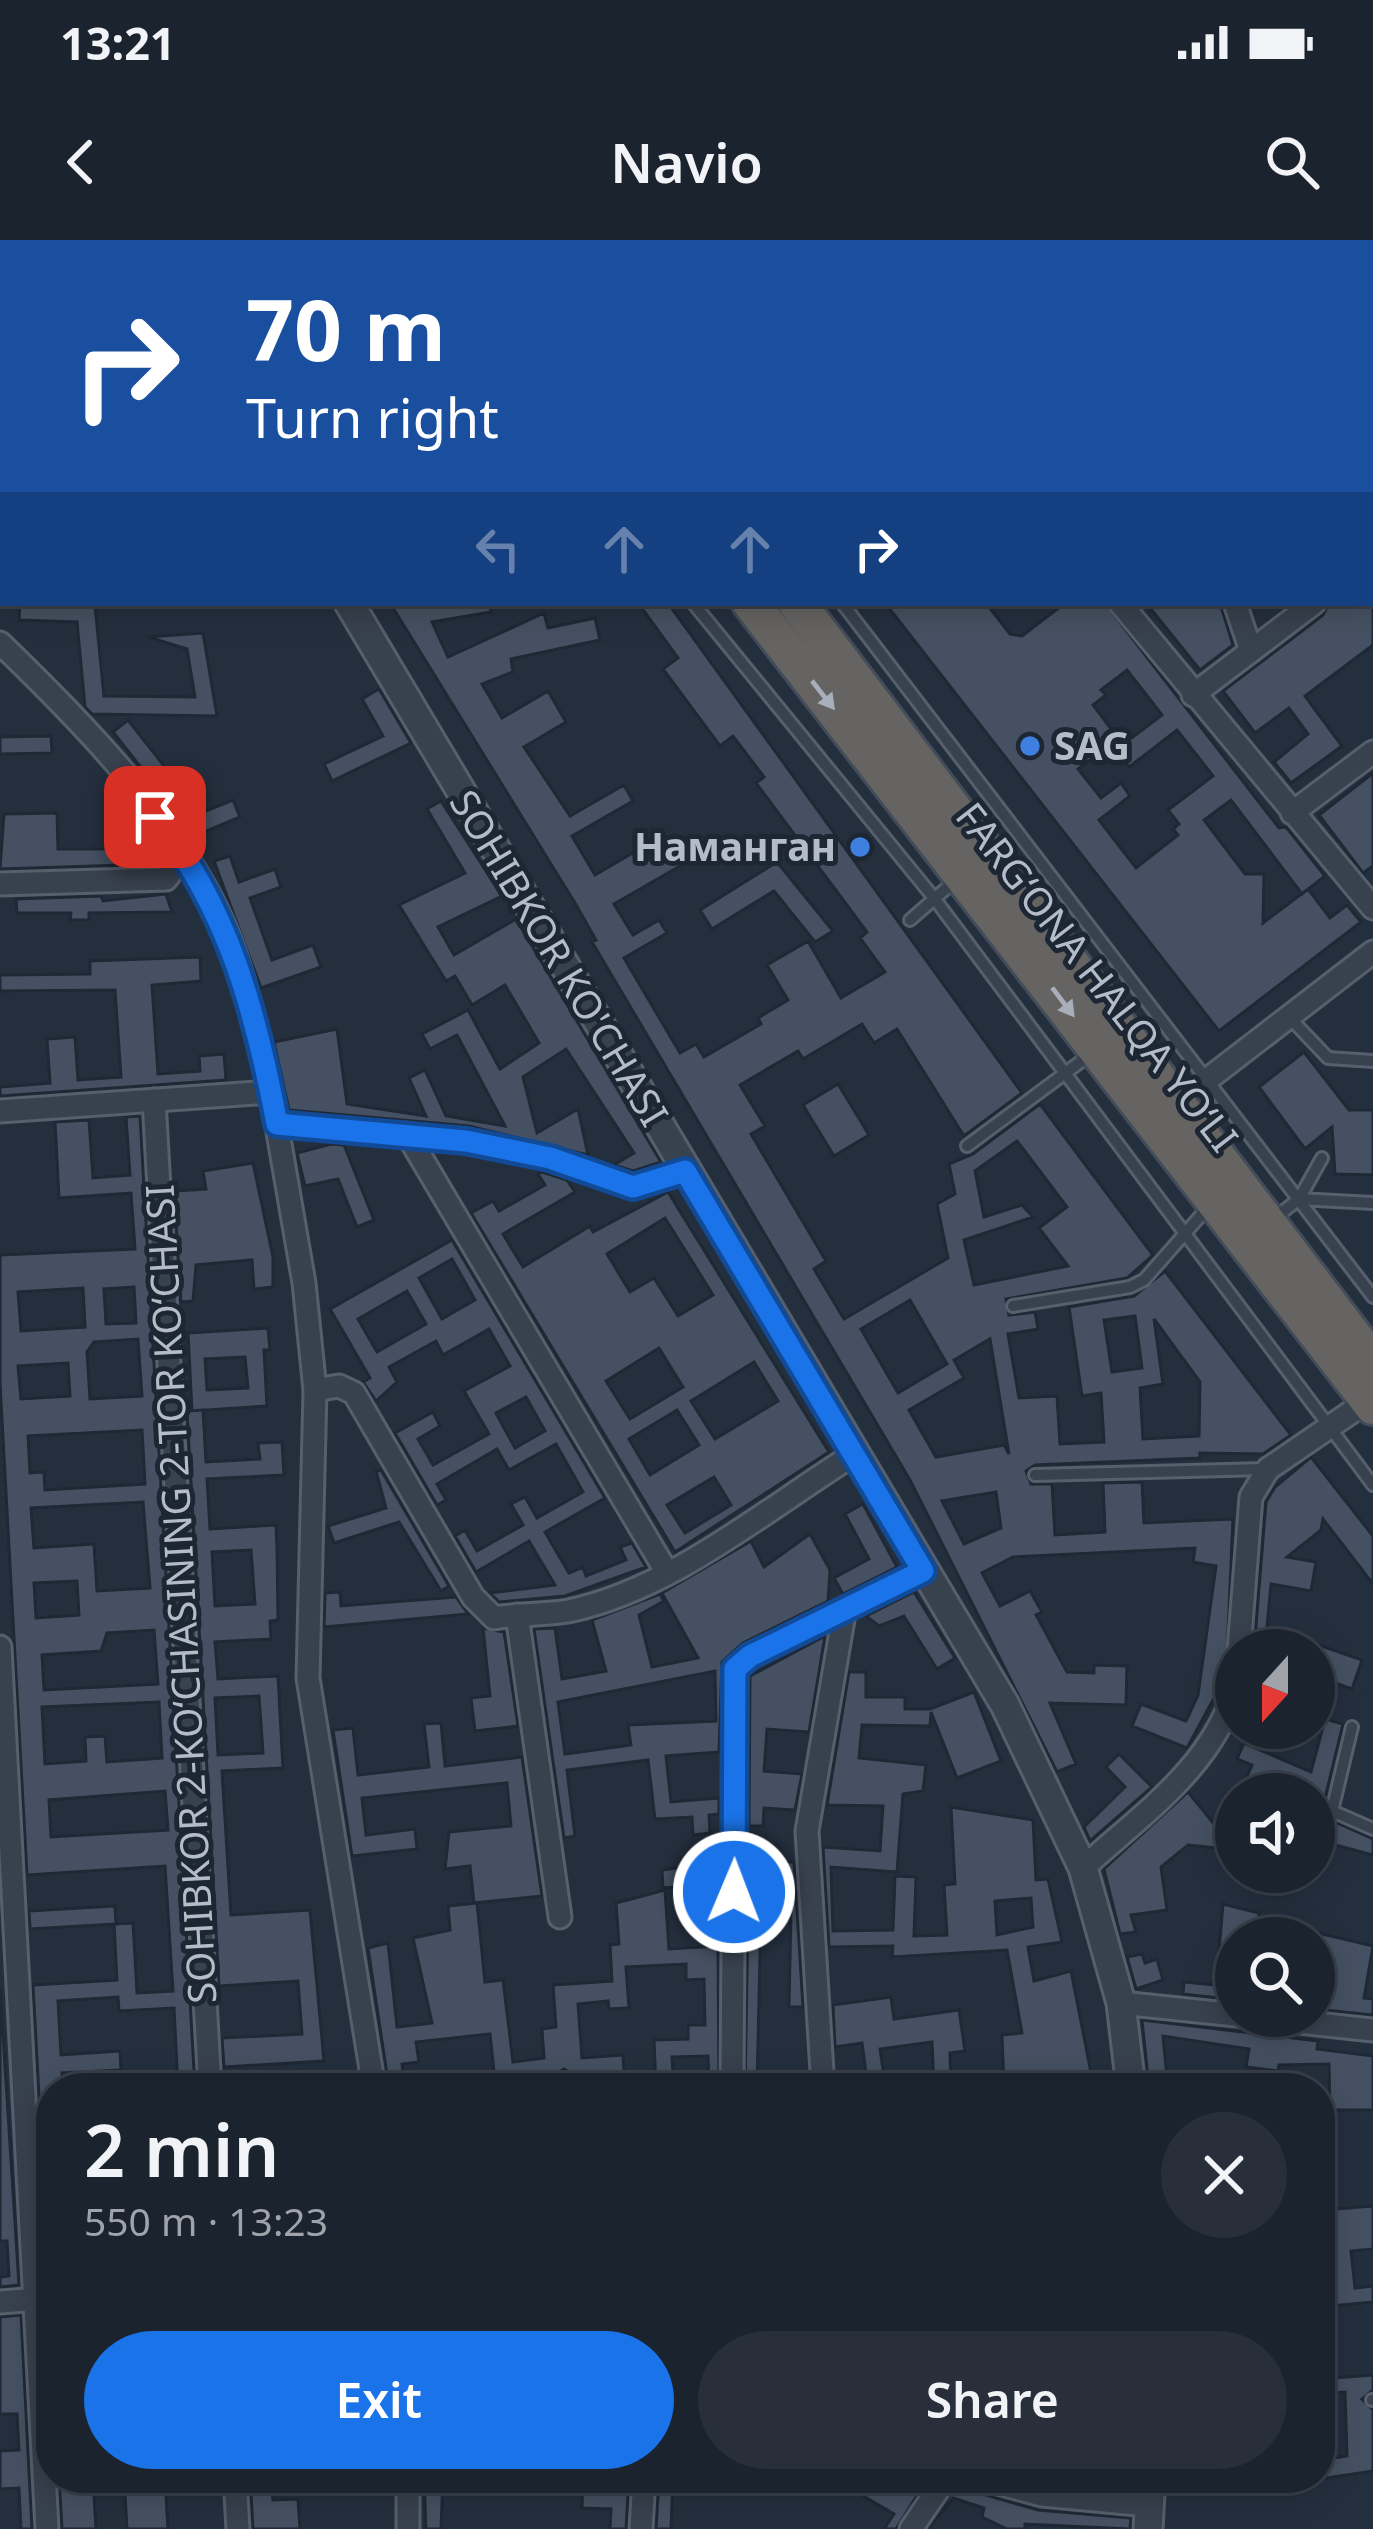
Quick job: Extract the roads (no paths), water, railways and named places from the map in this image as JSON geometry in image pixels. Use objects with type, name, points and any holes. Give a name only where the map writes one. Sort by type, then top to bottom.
[{"type":"highway","name":"FARG‘ONA HALQA YO‘LI","points":[[753,606],[1371,1403]]},
{"type":"highway","name":"FARG‘ONA HALQA YO‘LI","points":[[802,606],[843,633],[892,697],[962,789],[1019,895],[1369,1348]]},
{"type":"street","name":"SOHIBKOR KO'CHASI","points":[[351,606],[1005,1705],[1083,1868],[1120,2003],[1129,2073]]},
{"type":"street","points":[[1122,606],[1373,908]]},
{"type":"street","points":[[1236,606],[1251,651]]},
{"type":"street","points":[[1193,695],[1310,606]]},
{"type":"street","points":[[0,643],[65,706],[185,854],[223,923],[244,983],[277,1124],[315,1390],[308,1678],[372,2073]]},
{"type":"street","points":[[1292,813],[1373,752]]},
{"type":"street","points":[[0,884],[142,883],[166,879],[185,854]]},
{"type":"street","points":[[1177,1103],[1373,952]]},
{"type":"street","points":[[0,1111],[271,1092]]},
{"type":"street","name":"SOHIBKOR 2-KO‘CHASINING 2-TOR KO‘CHASI","points":[[154,1100],[209,2073]]},
{"type":"street","points":[[277,1124],[407,1134],[550,1158],[633,1187],[685,1171]]},
{"type":"street","points":[[407,1134],[666,1571]]},
{"type":"street","points":[[315,1390],[339,1386],[354,1393],[482,1610],[494,1618],[567,1611],[620,1595],[853,1455]]},
{"type":"street","points":[[1241,1629],[1250,1497],[1268,1469],[1371,1403]]},
{"type":"street","points":[[732,2073],[735,1669],[923,1571]]},
{"type":"street","points":[[822,2073],[807,1831],[845,1609]]},
{"type":"street","points":[[517,1615],[560,1917]]},
{"type":"street","points":[[0,1647],[36,2180]]},
{"type":"street","points":[[1083,1868],[1208,1751],[1215,1735]]},
{"type":"street","points":[[1120,2003],[1215,2013]]},
{"type":"street","points":[[1335,2026],[1373,2030]]},
{"type":"street","points":[[0,2302],[36,2299]]},
{"type":"street","points":[[47,2493],[47,2529]]},
{"type":"street","points":[[236,2493],[238,2529]]},
{"type":"street","points":[[408,2493],[408,2529]]},
{"type":"street","points":[[640,2529],[643,2493]]},
{"type":"street","points":[[911,2529],[936,2493]]},
{"type":"street","points":[[1038,2493],[1149,2504]]},
{"type":"lane","points":[[695,606],[934,898],[1182,1236],[1373,1485]]},
{"type":"lane","points":[[842,606],[843,633]]},
{"type":"lane","points":[[962,789],[1049,872],[1372,1295]]},
{"type":"lane","points":[[1019,895],[1049,872]]},
{"type":"lane","points":[[910,920],[964,873]]},
{"type":"lane","points":[[1095,995],[1126,971]]},
{"type":"lane","points":[[1289,1017],[1328,1058],[1373,1061]]},
{"type":"lane","points":[[967,1145],[1098,1048]]},
{"type":"lane","points":[[1268,1223],[1299,1199],[1322,1158]]},
{"type":"lane","points":[[1013,1306],[1130,1287],[1144,1280],[1216,1198]]},
{"type":"lane","points":[[1299,1199],[1373,1204]]},
{"type":"lane","points":[[1035,1475],[1268,1469]]},
{"type":"lane","points":[[1352,1727],[1332,1811],[1373,1829]]},
{"type":"place","name":"SAG","points":[[1030,746]]},
{"type":"place","name":"Наманган","points":[[860,847]]}]
